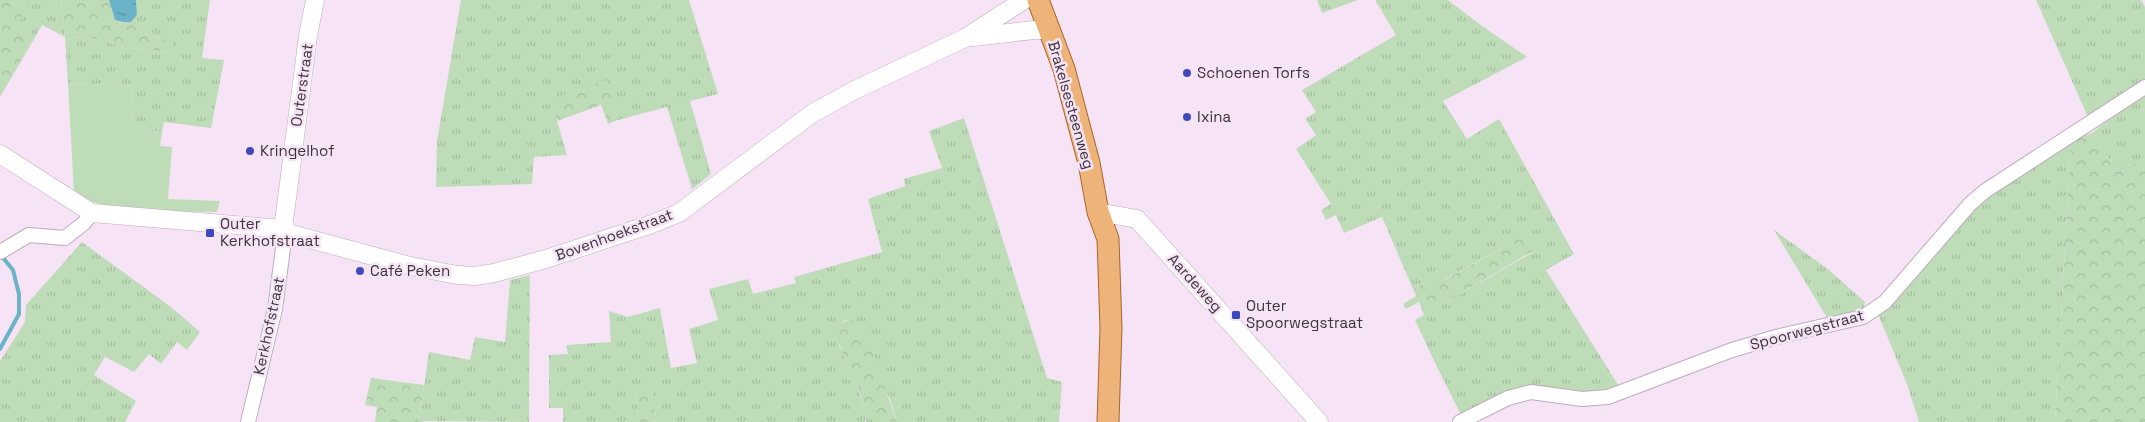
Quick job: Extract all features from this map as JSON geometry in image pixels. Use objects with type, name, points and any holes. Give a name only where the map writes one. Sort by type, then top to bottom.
[{"type":"main road","name":"Brakelsesteenweg","points":[[1038,0],[1064,70],[1077,114],[1098,212],[1108,240],[1111,328],[1108,422]]},
{"type":"main road","name":"Brakelsesteenweg","points":[[1098,212],[1096,258],[1102,317],[1102,422]]},
{"type":"street","name":"Outerstraat","points":[[282,229],[315,0]]},
{"type":"street","name":"Bovenhoekstraat","points":[[92,213],[282,229],[291,234],[410,266],[457,275],[475,276],[494,273],[546,259],[652,224],[678,212],[813,113],[853,91],[965,38],[1024,0]]},
{"type":"street","name":"Bovenhoekstraat","points":[[965,38],[1049,30]]},
{"type":"street","name":"Spoorwegstraat","points":[[1460,422],[1508,398],[1531,392],[1582,399],[1608,397],[1732,350],[1776,336],[1863,317],[1885,302],[1970,204],[1985,190],[2075,134],[2145,87]]},
{"type":"street","points":[[0,154],[92,213],[84,223],[66,238],[29,235],[3,250]]},
{"type":"street","name":"Aardeweg","points":[[1098,212],[1137,219],[1319,422]]},
{"type":"street","name":"Kerkhofstraat","points":[[248,422],[275,309],[284,241],[282,229]]},
{"type":"green space","points":[[0,0],[31,0],[15,30],[34,39],[0,97]]},
{"type":"green space","points":[[31,0],[61,0],[65,37],[42,25],[34,39],[15,30]]},
{"type":"green space","points":[[61,0],[109,0],[115,20],[131,22],[151,36],[173,42],[172,53],[119,46],[99,39],[65,37]]},
{"type":"green space","points":[[136,0],[210,0],[202,58],[224,60],[211,128],[164,122],[162,132],[131,128],[133,86],[68,83],[65,37],[99,39],[119,46],[172,53],[160,38],[151,36],[131,22],[137,15]]},
{"type":"green space","points":[[461,0],[689,0],[718,94],[690,101],[711,174],[692,189],[667,107],[618,120],[606,81],[551,100],[567,155],[534,157],[532,184],[436,187],[437,141]]},
{"type":"green space","points":[[1317,0],[1358,0],[1322,13]]},
{"type":"green space","points":[[1375,0],[1448,0],[1527,57],[1443,101],[1467,139],[1499,119],[1574,254],[1546,270],[1620,388],[1587,396],[1559,390],[1461,415],[1415,320],[1533,252],[1524,236],[1441,281],[1438,276],[1413,289],[1382,217],[1344,233],[1336,215],[1326,220],[1321,210],[1331,204],[1296,149],[1316,135],[1305,119],[1316,112],[1302,90],[1396,35]]},
{"type":"green space","points":[[2036,0],[2141,0],[2145,7],[2145,79],[2088,117]]},
{"type":"green space","points":[[606,80],[618,120],[608,124],[601,105],[557,121],[551,100]]},
{"type":"green space","points":[[68,83],[133,86],[131,128],[162,132],[160,146],[172,147],[168,199],[220,201],[217,212],[162,212],[125,209],[90,201],[74,193]]},
{"type":"green space","points":[[2145,92],[2145,161],[2115,169],[2092,133]]},
{"type":"green space","points":[[964,118],[1047,378],[1062,382],[1059,422],[897,422],[890,399],[849,320],[843,321],[839,346],[855,378],[866,416],[865,422],[655,422],[652,390],[636,391],[638,422],[563,422],[563,408],[549,408],[549,355],[568,354],[566,345],[611,342],[609,311],[628,317],[660,308],[671,368],[697,363],[689,329],[718,320],[709,289],[748,279],[753,294],[796,283],[794,277],[882,252],[868,199],[905,186],[904,179],[942,168],[929,131]]},
{"type":"green space","points":[[2092,133],[2115,169],[2145,161],[2145,422],[2055,422],[2071,141]]},
{"type":"green space","points":[[2071,141],[2055,422],[1919,422],[1908,387],[1878,314],[1987,194]]},
{"type":"green space","points":[[1774,230],[1829,270],[1865,302],[1863,311],[1829,321]]},
{"type":"green space","points":[[1524,236],[1533,251],[1424,315],[1419,302],[1406,309],[1403,304],[1416,296],[1413,289],[1438,276],[1442,281]]},
{"type":"green space","points":[[82,242],[171,307],[200,332],[187,350],[177,342],[161,364],[149,354],[134,372],[105,357],[94,375],[136,401],[125,422],[0,422],[0,361],[25,322],[26,305]]},
{"type":"green space","points":[[530,275],[529,422],[419,421],[429,352],[470,360],[475,337],[505,342],[510,280]]},
{"type":"green space","points":[[849,320],[858,322],[866,335],[897,422],[866,422],[858,387],[843,354],[838,337],[838,330],[842,324]]},
{"type":"green space","points":[[371,378],[424,385],[419,421],[425,422],[375,422],[377,407],[365,405]]},
{"type":"green space","points":[[652,389],[655,422],[638,422],[636,391]]},
{"type":"water","points":[[109,0],[136,0],[137,15],[131,22],[115,20]]},
{"type":"waterway","points":[[0,254],[13,270],[19,294],[19,314],[0,349]]},
{"type":"place","name":"Schoenen Torfs","points":[[1187,73]]},
{"type":"place","name":"Ixina","points":[[1187,117]]},
{"type":"place","name":"Kringelhof","points":[[250,151]]},
{"type":"place","name":"Outer Kerkhofstraat","points":[[210,233]]},
{"type":"place","name":"Café Peken","points":[[360,271]]},
{"type":"place","name":"Outer Spoorwegstraat","points":[[1236,315]]}]
